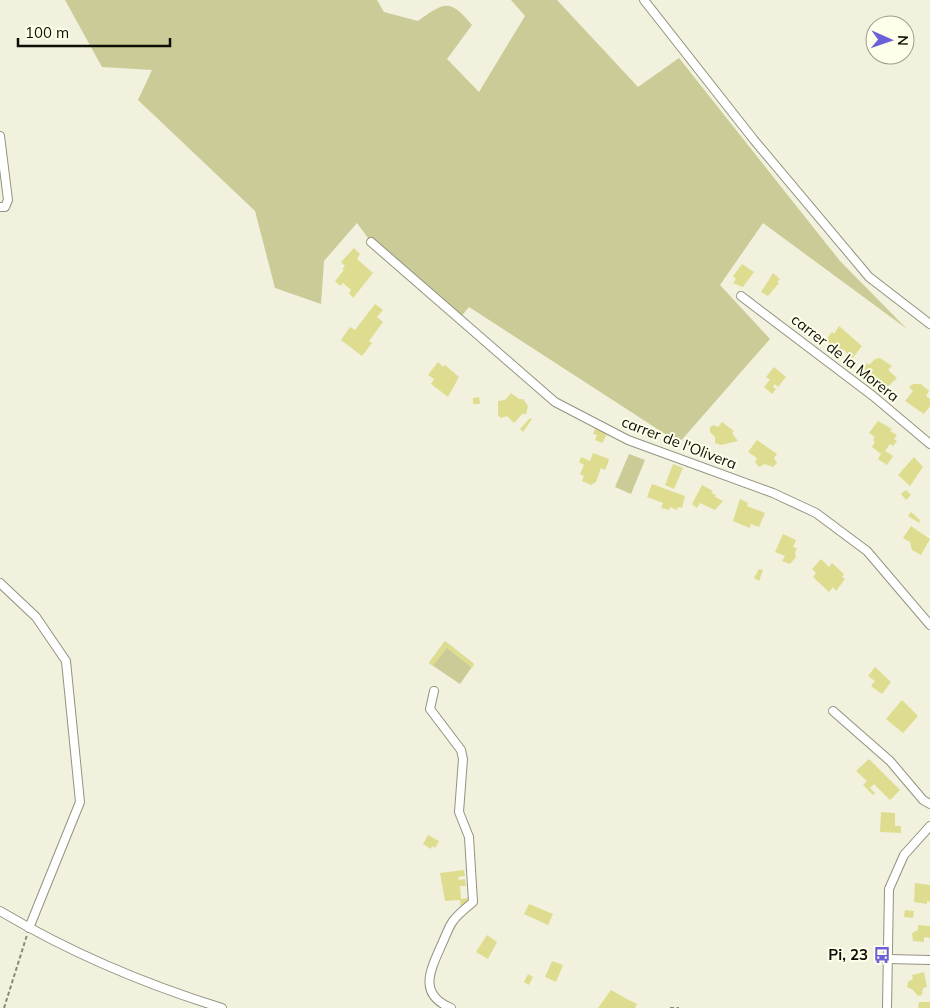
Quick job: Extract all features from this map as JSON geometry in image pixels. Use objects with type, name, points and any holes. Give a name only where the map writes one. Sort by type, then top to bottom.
[{"type":"street","points":[[644,0],[754,140],[869,277],[930,324]]},
{"type":"street","points":[[0,136],[8,200],[5,207],[0,207]]},
{"type":"street","name":"carrer de l'Olivera","points":[[371,242],[555,402],[628,440],[773,493],[816,513],[866,552],[930,625]]},
{"type":"street","name":"carrer de la Morera","points":[[741,296],[873,396],[930,444]]},
{"type":"street","points":[[0,584],[36,616],[66,661],[80,802],[29,928]]},
{"type":"street","points":[[434,691],[430,709],[462,750],[459,812],[469,837],[473,902],[453,922],[430,970],[428,981],[431,991],[444,1005],[451,1008]]},
{"type":"street","points":[[832,711],[890,761],[923,800],[930,804]]},
{"type":"street","points":[[887,1008],[889,889],[904,855],[930,826]]},
{"type":"street","points":[[0,911],[29,928],[136,980],[222,1008]]},
{"type":"street","points":[[888,959],[930,960]]},
{"type":"path","points":[[4,1008],[29,928]]},
{"type":"path","points":[[670,1008],[679,1008]]},
{"type":"green space","points":[[65,0],[377,0],[384,12],[418,21],[442,6],[453,7],[472,25],[447,59],[479,92],[525,16],[511,0],[557,0],[638,87],[679,58],[840,261],[907,329],[763,223],[720,285],[770,339],[679,443],[469,307],[459,319],[371,242],[357,223],[324,261],[321,304],[275,288],[255,211],[138,100],[152,70],[102,67]]},
{"type":"green space","points":[[629,454],[645,460],[631,494],[615,487]]},
{"type":"green space","points":[[445,641],[474,664],[460,684],[429,663]]},
{"type":"building","points":[[354,248],[360,254],[357,259],[373,273],[353,298],[349,293],[351,290],[343,283],[340,286],[335,281],[344,270],[342,269],[345,266],[341,262]]},
{"type":"building","points":[[742,264],[754,272],[743,287],[733,283],[736,279],[733,276]]},
{"type":"building","points":[[773,273],[780,279],[768,296],[761,292]]},
{"type":"building","points":[[375,304],[383,310],[377,317],[383,322],[369,341],[372,343],[362,356],[341,340],[350,327],[355,330]]},
{"type":"building","points":[[839,326],[862,346],[852,359],[843,349],[840,352],[828,342],[828,337],[832,332],[834,334]]},
{"type":"building","points":[[880,358],[892,366],[888,370],[897,378],[885,389],[861,371],[867,363],[869,365],[875,359]]},
{"type":"building","points":[[438,362],[443,367],[445,365],[459,377],[448,397],[431,384],[434,379],[428,375]]},
{"type":"building","points":[[774,367],[786,377],[778,387],[775,384],[773,387],[776,389],[772,394],[764,387],[770,380],[766,377]]},
{"type":"building","points":[[913,384],[921,384],[929,391],[926,396],[930,399],[930,406],[924,414],[905,401],[913,391],[909,387]]},
{"type":"building","points":[[511,393],[519,399],[523,399],[528,406],[526,414],[522,414],[514,423],[507,416],[501,418],[498,415],[498,401],[505,400]]},
{"type":"building","points":[[479,397],[480,404],[473,404],[473,398]]},
{"type":"building","points":[[530,418],[532,419],[523,432],[520,429]]},
{"type":"building","points":[[878,421],[892,429],[890,431],[897,435],[894,439],[897,441],[893,446],[890,444],[885,451],[893,456],[887,465],[878,459],[881,454],[872,447],[875,437],[869,433]]},
{"type":"building","points":[[722,422],[734,431],[732,433],[738,441],[721,445],[715,443],[715,437],[710,432],[710,427],[714,425],[718,427]]},
{"type":"building","points":[[596,427],[608,433],[602,443],[595,440],[597,435],[593,434]]},
{"type":"building","points":[[757,440],[777,454],[774,458],[777,463],[773,467],[765,464],[759,467],[755,462],[757,458],[748,452]]},
{"type":"building","points":[[593,453],[609,459],[605,470],[601,468],[596,482],[591,485],[582,481],[584,476],[580,474],[584,465],[579,462],[581,457],[590,461]]},
{"type":"building","points":[[914,457],[923,467],[910,486],[898,475]]},
{"type":"building","points":[[673,464],[683,468],[674,489],[665,485]]},
{"type":"building","points":[[652,484],[685,496],[682,508],[678,507],[677,510],[670,507],[669,510],[661,508],[663,503],[647,497]]},
{"type":"building","points":[[702,485],[713,491],[711,493],[716,495],[715,497],[723,501],[715,510],[700,503],[697,508],[692,504]]},
{"type":"building","points":[[906,490],[911,495],[906,500],[901,494]]},
{"type":"building","points":[[740,499],[748,503],[747,506],[765,513],[759,527],[751,524],[750,528],[733,521]]},
{"type":"building","points":[[911,512],[920,520],[919,523],[908,516]]},
{"type":"building","points":[[911,526],[930,539],[921,555],[912,550],[910,542],[903,538]]},
{"type":"building","points":[[783,534],[796,540],[793,547],[797,548],[796,557],[790,564],[782,561],[785,556],[775,552]]},
{"type":"building","points":[[821,559],[829,567],[832,563],[844,574],[842,577],[845,579],[836,591],[833,587],[829,592],[813,577],[816,573],[812,569]]},
{"type":"building","points":[[759,569],[763,570],[759,581],[754,578]]},
{"type":"building","points":[[445,641],[474,664],[472,668],[447,648],[433,666],[429,663]]},
{"type":"building","points":[[875,667],[891,682],[882,694],[871,686],[875,681],[868,676]]},
{"type":"building","points":[[902,700],[918,716],[903,733],[886,719]]},
{"type":"building","points":[[869,759],[900,790],[890,800],[874,784],[870,788],[875,793],[873,795],[863,785],[867,781],[856,771]]},
{"type":"building","points":[[881,812],[895,813],[895,826],[901,826],[901,833],[880,832]]},
{"type":"building","points":[[428,835],[439,841],[435,848],[432,846],[431,849],[423,844]]},
{"type":"building","points":[[464,870],[465,876],[458,877],[459,880],[465,879],[466,886],[460,886],[461,899],[468,898],[468,902],[461,908],[460,900],[445,901],[440,873]]},
{"type":"building","points":[[915,883],[930,885],[930,902],[927,901],[927,904],[914,902]]},
{"type":"building","points":[[529,904],[553,914],[548,925],[524,914]]},
{"type":"building","points":[[905,910],[914,911],[913,918],[904,917]]},
{"type":"building","points":[[918,925],[930,926],[930,938],[924,937],[924,942],[913,941],[912,933],[918,930]]},
{"type":"building","points":[[487,935],[497,942],[488,959],[476,952]]},
{"type":"building","points":[[552,961],[563,965],[556,982],[545,977]]},
{"type":"building","points":[[924,972],[927,987],[923,988],[922,995],[918,996],[907,987],[908,982],[913,979],[912,975]]},
{"type":"building","points":[[528,974],[533,977],[529,985],[524,982]]},
{"type":"building","points":[[611,990],[637,1004],[635,1008],[598,1008]]},
{"type":"building","points":[[919,1002],[930,1002],[930,1008],[918,1008]]},
{"type":"place","name":"Pi, 23","points":[[882,955]]}]
